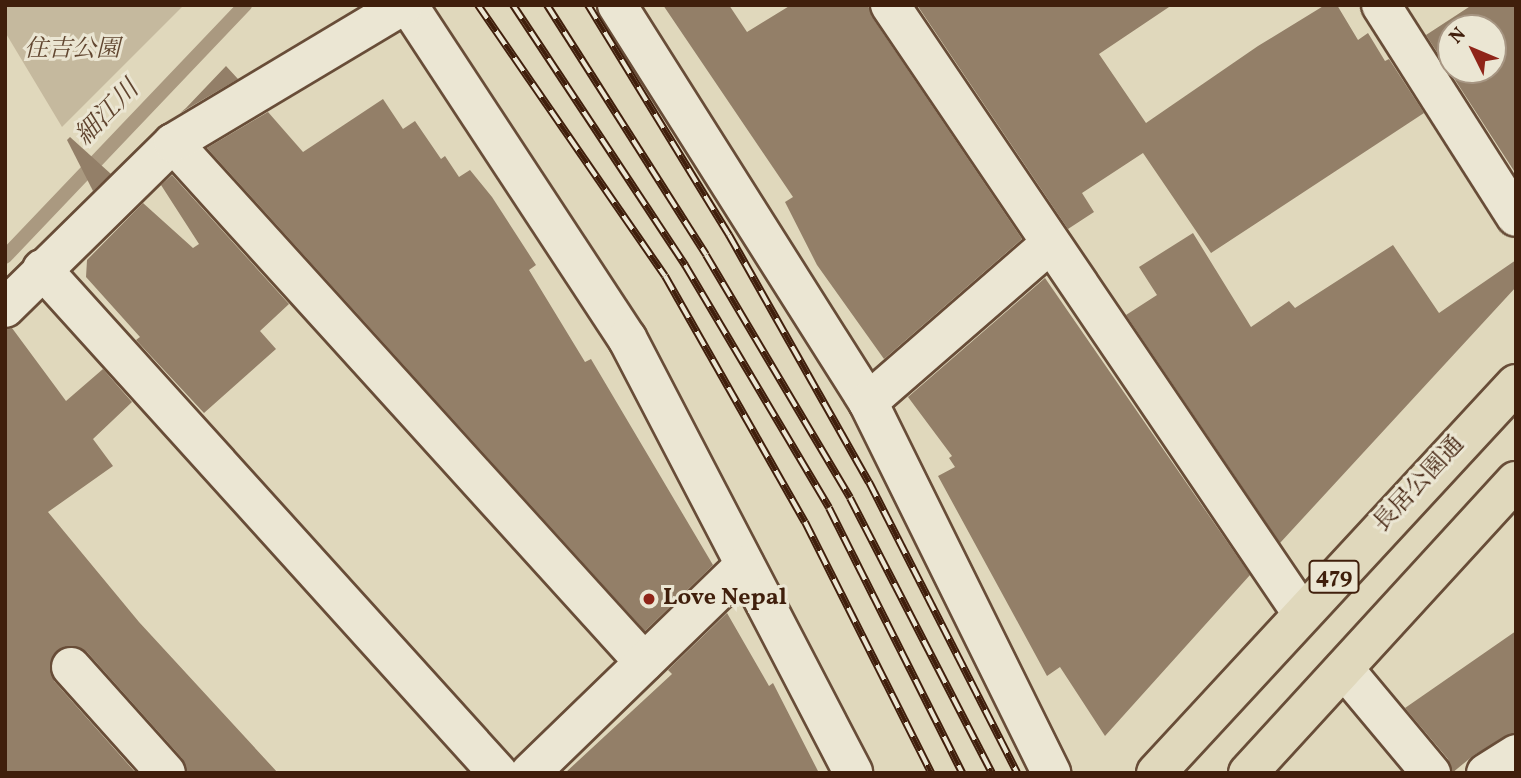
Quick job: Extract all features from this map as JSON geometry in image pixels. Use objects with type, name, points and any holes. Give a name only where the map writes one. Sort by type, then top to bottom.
[{"type":"highway","name":"長居公園通","points":[[1156,773],[1301,612],[1516,384]]},
{"type":"highway","points":[[1248,773],[1516,481]]},
{"type":"street","points":[[5,308],[173,143],[406,5],[627,338],[853,773]]},
{"type":"street","points":[[617,5],[868,402],[1051,773]]},
{"type":"street","points":[[890,5],[1301,612]]},
{"type":"street","points":[[1381,5],[1516,217]]},
{"type":"street","points":[[173,143],[644,662]]},
{"type":"street","points":[[868,402],[1050,244]]},
{"type":"street","points":[[42,269],[498,773]]},
{"type":"street","points":[[530,773],[745,565]]},
{"type":"street","points":[[71,667],[166,773]]},
{"type":"street","points":[[1344,668],[1431,773]]},
{"type":"street","points":[[1486,773],[1516,754]]},
{"type":"green space","name":"住吉公園","points":[[5,5],[184,5],[62,127],[5,32]]},
{"type":"building","points":[[663,5],[729,5],[747,32],[791,5],[868,5],[872,17],[1022,239],[884,359],[817,265],[785,202],[793,197]]},
{"type":"building","points":[[917,5],[1172,5],[1099,54],[1146,123],[1258,46],[1325,5],[1337,5],[1358,40],[1368,33],[1385,61],[1389,59],[1424,113],[1211,253],[1143,153],[1082,193],[1094,212],[1068,229]]},
{"type":"building","points":[[1472,5],[1516,5],[1516,174],[1458,84],[1507,84],[1507,14],[1458,14]]},
{"type":"building","points":[[1437,28],[1437,52],[1426,35]]},
{"type":"building","points":[[226,66],[238,79],[180,113],[186,108]]},
{"type":"building","points":[[383,99],[403,129],[415,121],[441,159],[445,156],[459,177],[470,170],[492,197],[536,265],[529,270],[585,362],[591,359],[713,565],[645,631],[207,148],[268,112],[303,152]]},
{"type":"building","points":[[70,137],[111,174],[93,191],[67,140]]},
{"type":"building","points":[[172,175],[289,304],[260,331],[276,349],[204,413],[136,340],[140,337],[86,277],[87,260],[143,203],[193,248],[199,244],[161,185]]},
{"type":"building","points":[[1193,233],[1251,327],[1289,301],[1295,308],[1393,245],[1439,313],[1516,260],[1516,287],[1280,543],[1126,315],[1157,295],[1139,267]]},
{"type":"building","points":[[1045,278],[1250,575],[1105,736],[1060,667],[1047,676],[938,476],[955,467],[949,458],[952,456],[908,397]]},
{"type":"building","points":[[12,328],[66,401],[103,369],[132,402],[93,439],[113,466],[48,512],[139,622],[278,773],[187,773],[182,758],[87,652],[67,646],[51,660],[54,681],[136,773],[5,773],[5,329]]},
{"type":"building","points":[[727,613],[769,686],[773,683],[819,773],[565,773],[672,674],[668,670]]},
{"type":"building","points":[[1516,631],[1516,732],[1474,755],[1452,773],[1448,759],[1405,708]]},
{"type":"waterway","name":"細江川","points":[[5,257],[245,5]]},
{"type":"railway","points":[[478,5],[665,276],[805,522],[931,773]]},
{"type":"railway","points":[[513,5],[685,265],[829,508],[962,773]]},
{"type":"railway","points":[[547,5],[706,255],[850,498],[992,773]]},
{"type":"railway","points":[[588,5],[729,235],[869,482],[1017,773]]},
{"type":"place","name":"Love Nepal","points":[[649,599]]}]
